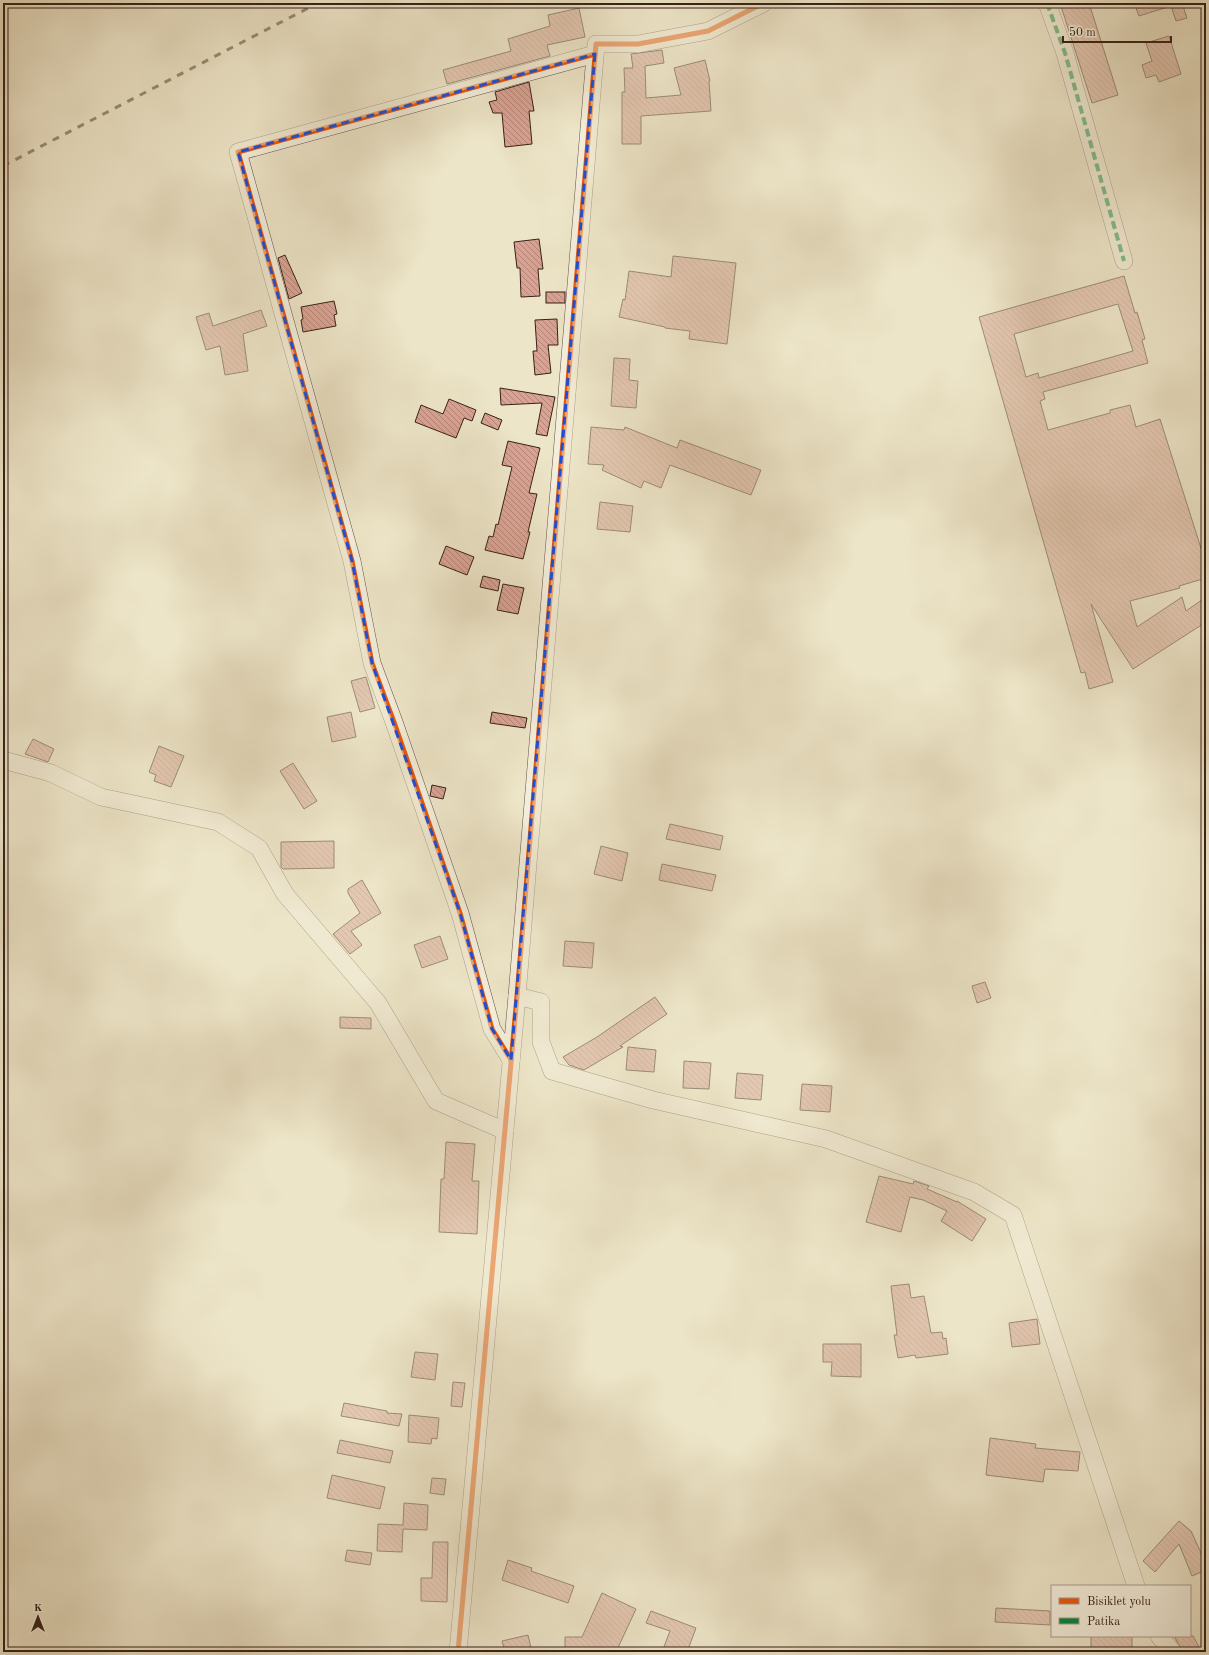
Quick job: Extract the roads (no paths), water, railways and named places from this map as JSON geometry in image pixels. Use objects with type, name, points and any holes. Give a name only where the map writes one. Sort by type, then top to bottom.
[{"type":"street","points":[[511,1060],[492,1029],[460,913],[372,663],[352,561],[238,152],[596,49],[638,44],[708,31],[764,3]]},
{"type":"street","points":[[1048,3],[1065,53],[1124,261]]},
{"type":"street","points":[[458,1652],[517,996],[596,49]]},
{"type":"street","points":[[3,760],[52,773],[101,796],[218,822],[259,848],[285,894],[378,1004],[436,1101],[505,1131]]},
{"type":"street","points":[[517,996],[541,1002],[541,1042],[552,1071],[652,1100],[826,1139],[974,1192],[1013,1215],[1136,1585]]},
{"type":"street","points":[[1161,1637],[1173,1652]]},
{"type":"railway","points":[[3,166],[318,3]]}]
